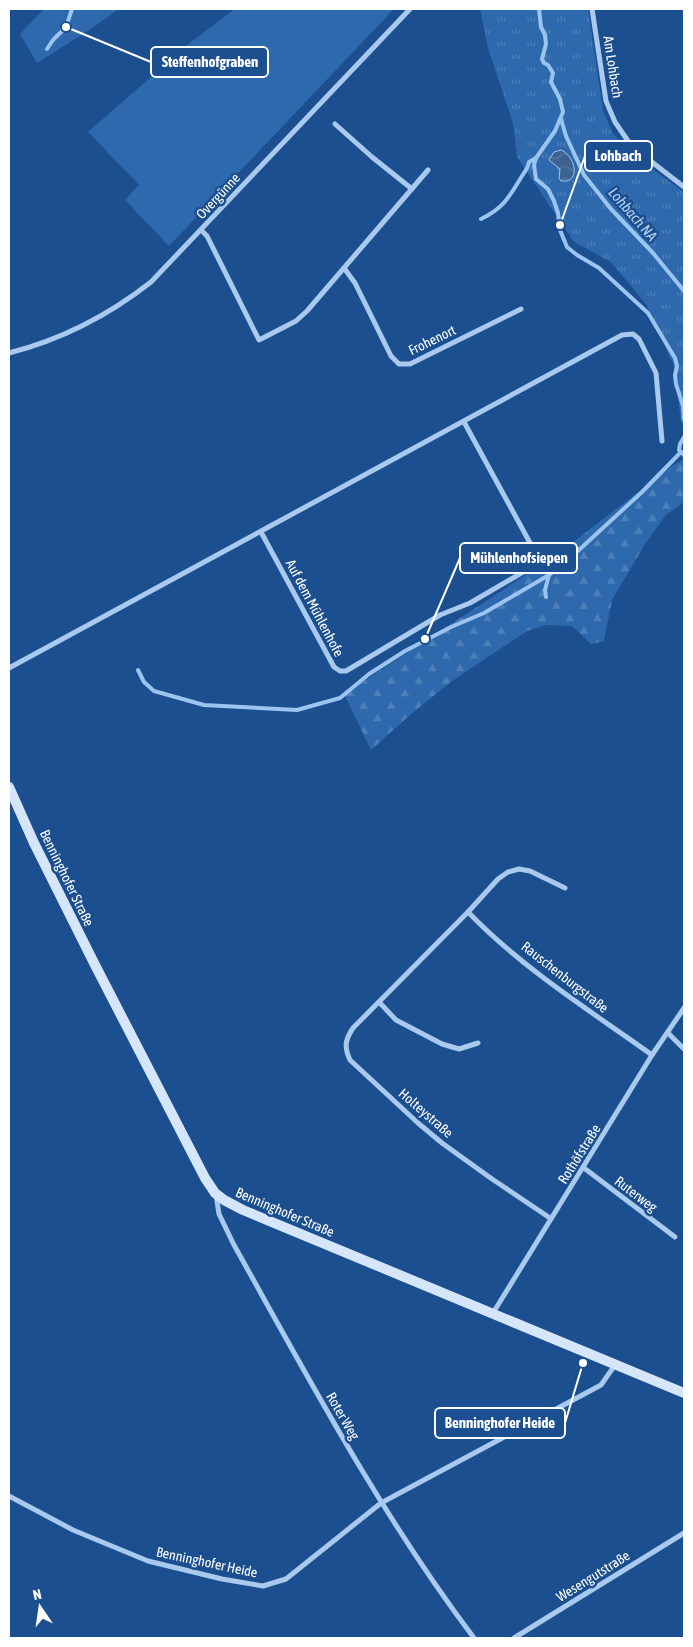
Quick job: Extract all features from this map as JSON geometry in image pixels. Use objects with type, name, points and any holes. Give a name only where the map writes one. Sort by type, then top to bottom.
[{"type":"main road","name":"Benninghofer Straße","points":[[9,786],[34,843],[107,988],[194,1158],[215,1192],[224,1200],[243,1210],[684,1393]]},
{"type":"street","name":"Overgünne","points":[[9,353],[36,346],[78,327],[126,301],[151,282],[410,9]]},
{"type":"street","name":"Am Lohbach","points":[[592,9],[606,101],[615,122],[638,152],[684,187]]},
{"type":"street","points":[[335,124],[412,189]]},
{"type":"street","points":[[201,230],[207,236],[259,340],[296,321],[306,311],[428,170]]},
{"type":"street","name":"Frohenort","points":[[344,268],[355,283],[391,356],[399,364],[410,364],[521,309]]},
{"type":"street","points":[[9,668],[622,335],[633,334],[639,339],[656,372],[662,441]]},
{"type":"street","name":"Auf dem Mühlenhofe","points":[[261,532],[334,667],[340,671],[346,671],[440,615],[470,603],[530,568],[536,561],[535,552],[464,422]]},
{"type":"street","name":"Holteystraße","points":[[550,1218],[492,1179],[418,1123],[350,1060],[345,1047],[348,1034],[353,1028],[468,912],[498,879],[508,872],[519,869],[530,871],[565,888]]},
{"type":"street","name":"Rauschenburgstraße","points":[[468,912],[484,928],[560,991],[652,1055]]},
{"type":"street","points":[[379,1002],[396,1020],[442,1044],[460,1049],[478,1043]]},
{"type":"street","name":"Rothöfstraße","points":[[493,1313],[652,1055],[684,1008]]},
{"type":"street","points":[[668,1033],[684,1049]]},
{"type":"street","name":"Ruterweg","points":[[584,1168],[675,1237]]},
{"type":"street","name":"Roter Weg","points":[[215,1192],[219,1214],[234,1245],[337,1430],[381,1503],[474,1638]]},
{"type":"street","name":"Benninghofer Heide","points":[[9,1496],[73,1530],[148,1561],[222,1579],[264,1586],[286,1580],[381,1503],[601,1385],[616,1364]]},
{"type":"street","name":"Wesengutstraße","points":[[514,1638],[684,1533]]},
{"type":"green space","points":[[44,9],[119,9],[37,63],[20,34]]},
{"type":"green space","points":[[235,9],[394,9],[169,246],[125,200],[139,185],[88,132],[192,41]]},
{"type":"green space","points":[[480,9],[588,9],[603,110],[613,134],[648,166],[684,192],[684,427],[681,421],[674,366],[646,304],[611,262],[574,242],[517,157],[513,123],[488,48]]},
{"type":"green space","points":[[684,459],[684,502],[666,515],[645,544],[612,600],[604,641],[591,644],[572,626],[546,625],[527,631],[452,681],[371,750],[344,694],[559,553],[672,466]]},
{"type":"water","points":[[561,150],[566,153],[573,163],[574,174],[567,181],[561,181],[559,178],[560,169],[549,160],[554,152]]},
{"type":"waterway","points":[[47,49],[66,27],[72,9]]},
{"type":"waterway","points":[[539,9],[541,27],[545,35],[546,44],[542,59],[553,73],[551,82],[560,99],[563,112],[555,131],[536,158],[534,165],[536,179],[548,189],[554,201],[560,230],[567,247],[599,268],[648,313],[675,358],[677,366],[676,384],[683,406],[684,419]]},
{"type":"waterway","name":"Lohbach NA","points":[[561,119],[566,136],[584,175],[611,209],[653,253],[684,291]]},
{"type":"waterway","name":"Lohbach NA","points":[[481,219],[501,206],[513,190],[529,162],[536,158]]},
{"type":"waterway","points":[[684,437],[679,450],[684,455]]},
{"type":"waterway","points":[[138,670],[144,682],[154,691],[204,705],[297,710],[340,698],[369,674],[405,651],[451,627],[484,613],[549,575],[567,561],[642,492],[681,452]]},
{"type":"waterway","points":[[546,597],[545,590],[549,575]]},
{"type":"place","name":"Steffenhofgraben","points":[[66,27]]},
{"type":"place","name":"Lohbach","points":[[560,225]]},
{"type":"place","name":"Mühlenhofsiepen","points":[[425,639]]},
{"type":"place","name":"Benninghofer Heide","points":[[583,1363]]}]
